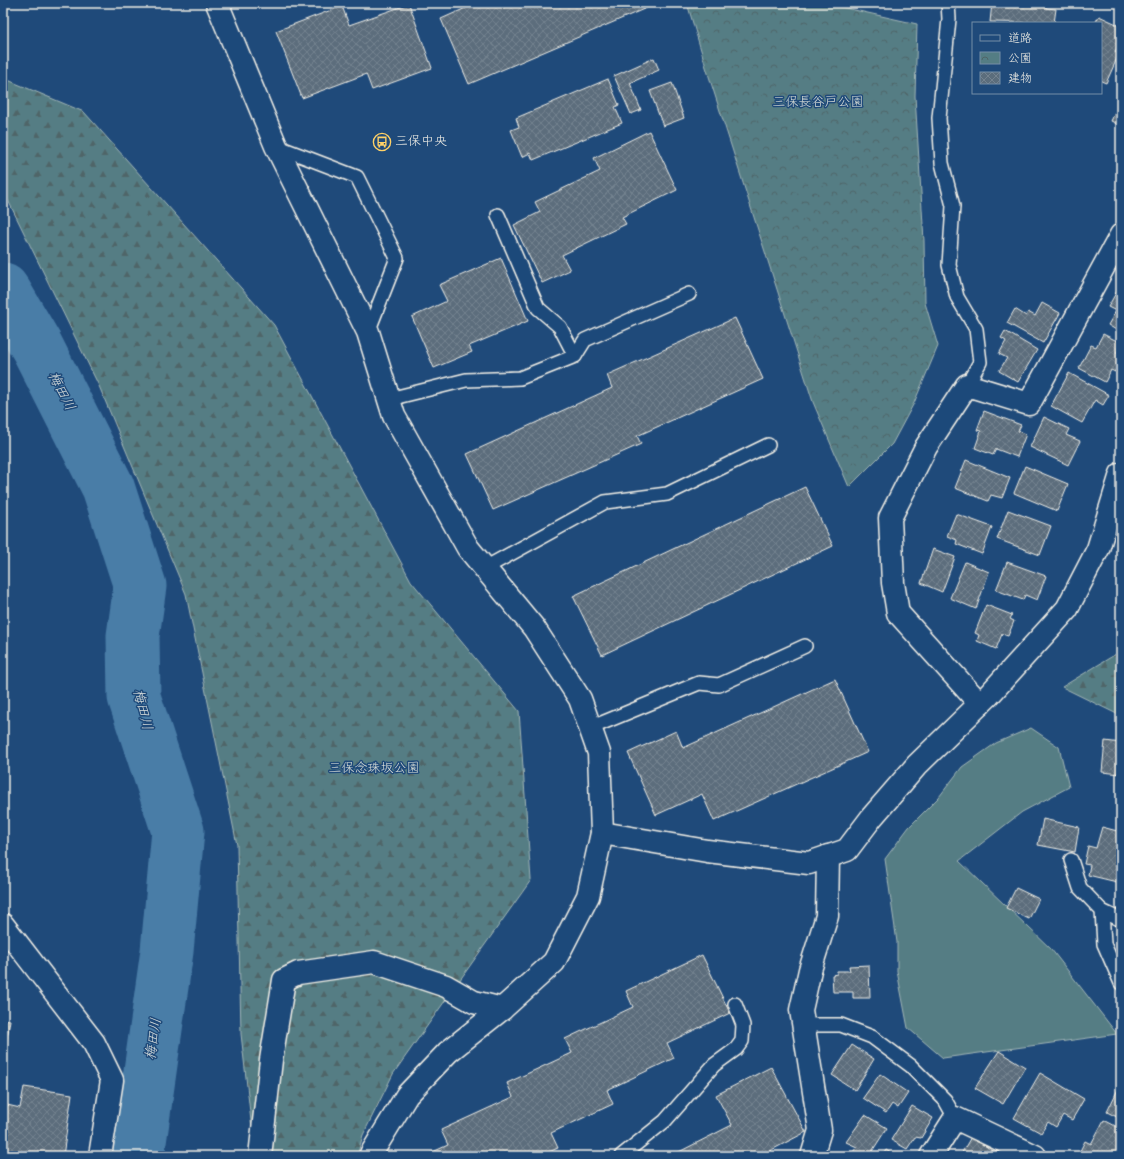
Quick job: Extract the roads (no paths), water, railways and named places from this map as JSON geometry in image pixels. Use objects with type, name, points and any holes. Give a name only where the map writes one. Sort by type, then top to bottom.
[{"type":"street","points":[[217,3],[276,146],[368,332],[394,416],[468,548],[534,628],[580,698],[599,753],[602,833],[588,896],[554,962],[502,1009],[448,1052],[407,1095],[371,1156]]},
{"type":"street","points":[[980,704],[898,613],[893,583],[890,518],[926,447],[967,385],[1029,404],[1121,235]]},
{"type":"street","points":[[602,833],[707,851],[809,863],[847,850],[872,817],[917,765],[980,704],[1067,609],[1098,549],[1121,474]]},
{"type":"street","points":[[812,1156],[820,1130],[801,1010],[810,970],[827,916],[828,856]]},
{"type":"street","points":[[3,925],[94,1043],[112,1080],[100,1156]]},
{"type":"street","points":[[260,1156],[271,1060],[284,980],[298,973],[374,962],[446,986],[474,1002],[502,1009]]},
{"type":"street","points":[[931,1156],[955,1118],[1035,1156]]},
{"type":"lane","points":[[948,3],[949,19],[939,118],[942,163],[953,206],[949,265],[957,297],[976,329],[980,362],[967,385]]},
{"type":"lane","points":[[276,146],[357,177],[397,258],[368,332]]},
{"type":"lane","points":[[498,216],[538,308],[560,327],[575,356]]},
{"type":"lane","points":[[389,399],[466,380],[520,378],[575,356],[585,340],[690,294]]},
{"type":"lane","points":[[485,568],[605,502],[667,494],[768,445]]},
{"type":"lane","points":[[590,728],[699,683],[719,685],[806,646]]},
{"type":"lane","points":[[1071,860],[1080,888],[1102,911],[1121,920]]},
{"type":"lane","points":[[1102,911],[1104,944],[1121,983]]},
{"type":"lane","points":[[621,1156],[665,1121],[714,1065],[736,1049],[742,1041],[743,1025],[735,1004]]},
{"type":"lane","points":[[803,1025],[841,1025],[872,1036],[911,1066],[945,1100],[955,1118]]},
{"type":"waterway","name":"梅田川","points":[[3,289],[37,347],[108,487],[140,586],[133,636],[134,697],[178,831],[167,951],[138,1156]]},
{"type":"place","name":"三保中央","points":[[382,142]]},
{"type":"park label","name":"三保長谷戸公園","points":[[818,103]]},
{"type":"park label","name":"三保念珠坂公園","points":[[374,769]]}]
